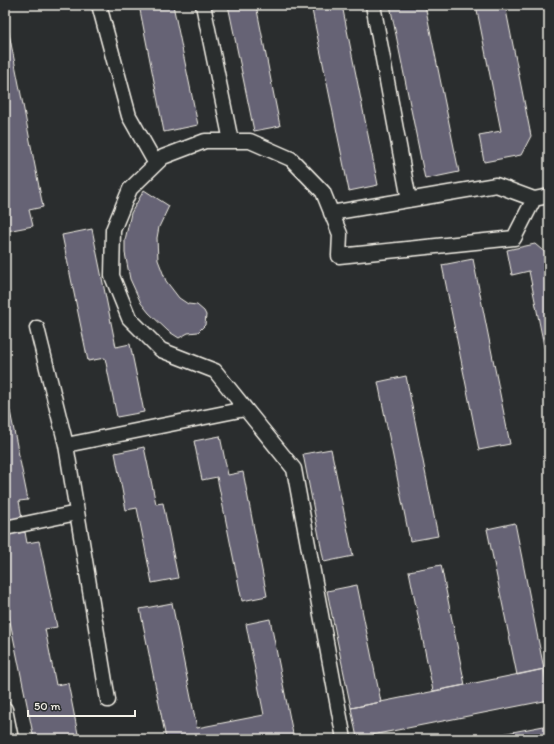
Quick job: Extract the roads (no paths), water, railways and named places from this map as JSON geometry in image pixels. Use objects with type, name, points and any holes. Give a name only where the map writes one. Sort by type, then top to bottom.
[{"type":"street","points":[[99,5],[129,116],[156,164]]},
{"type":"street","points":[[203,5],[231,141]]},
{"type":"street","points":[[373,5],[409,200]]},
{"type":"street","points":[[344,739],[294,469],[215,371],[160,350],[129,318],[112,276],[113,230],[130,189],[163,157],[204,140],[250,141],[291,159],[323,192],[340,234],[339,256],[514,238],[534,199]]},
{"type":"street","points":[[331,213],[496,185],[534,199],[549,196]]},
{"type":"street","points":[[36,328],[66,445],[108,700]]},
{"type":"street","points":[[66,445],[245,409]]},
{"type":"street","points":[[5,528],[77,513]]},
{"type":"street","points":[[5,709],[11,739]]}]
